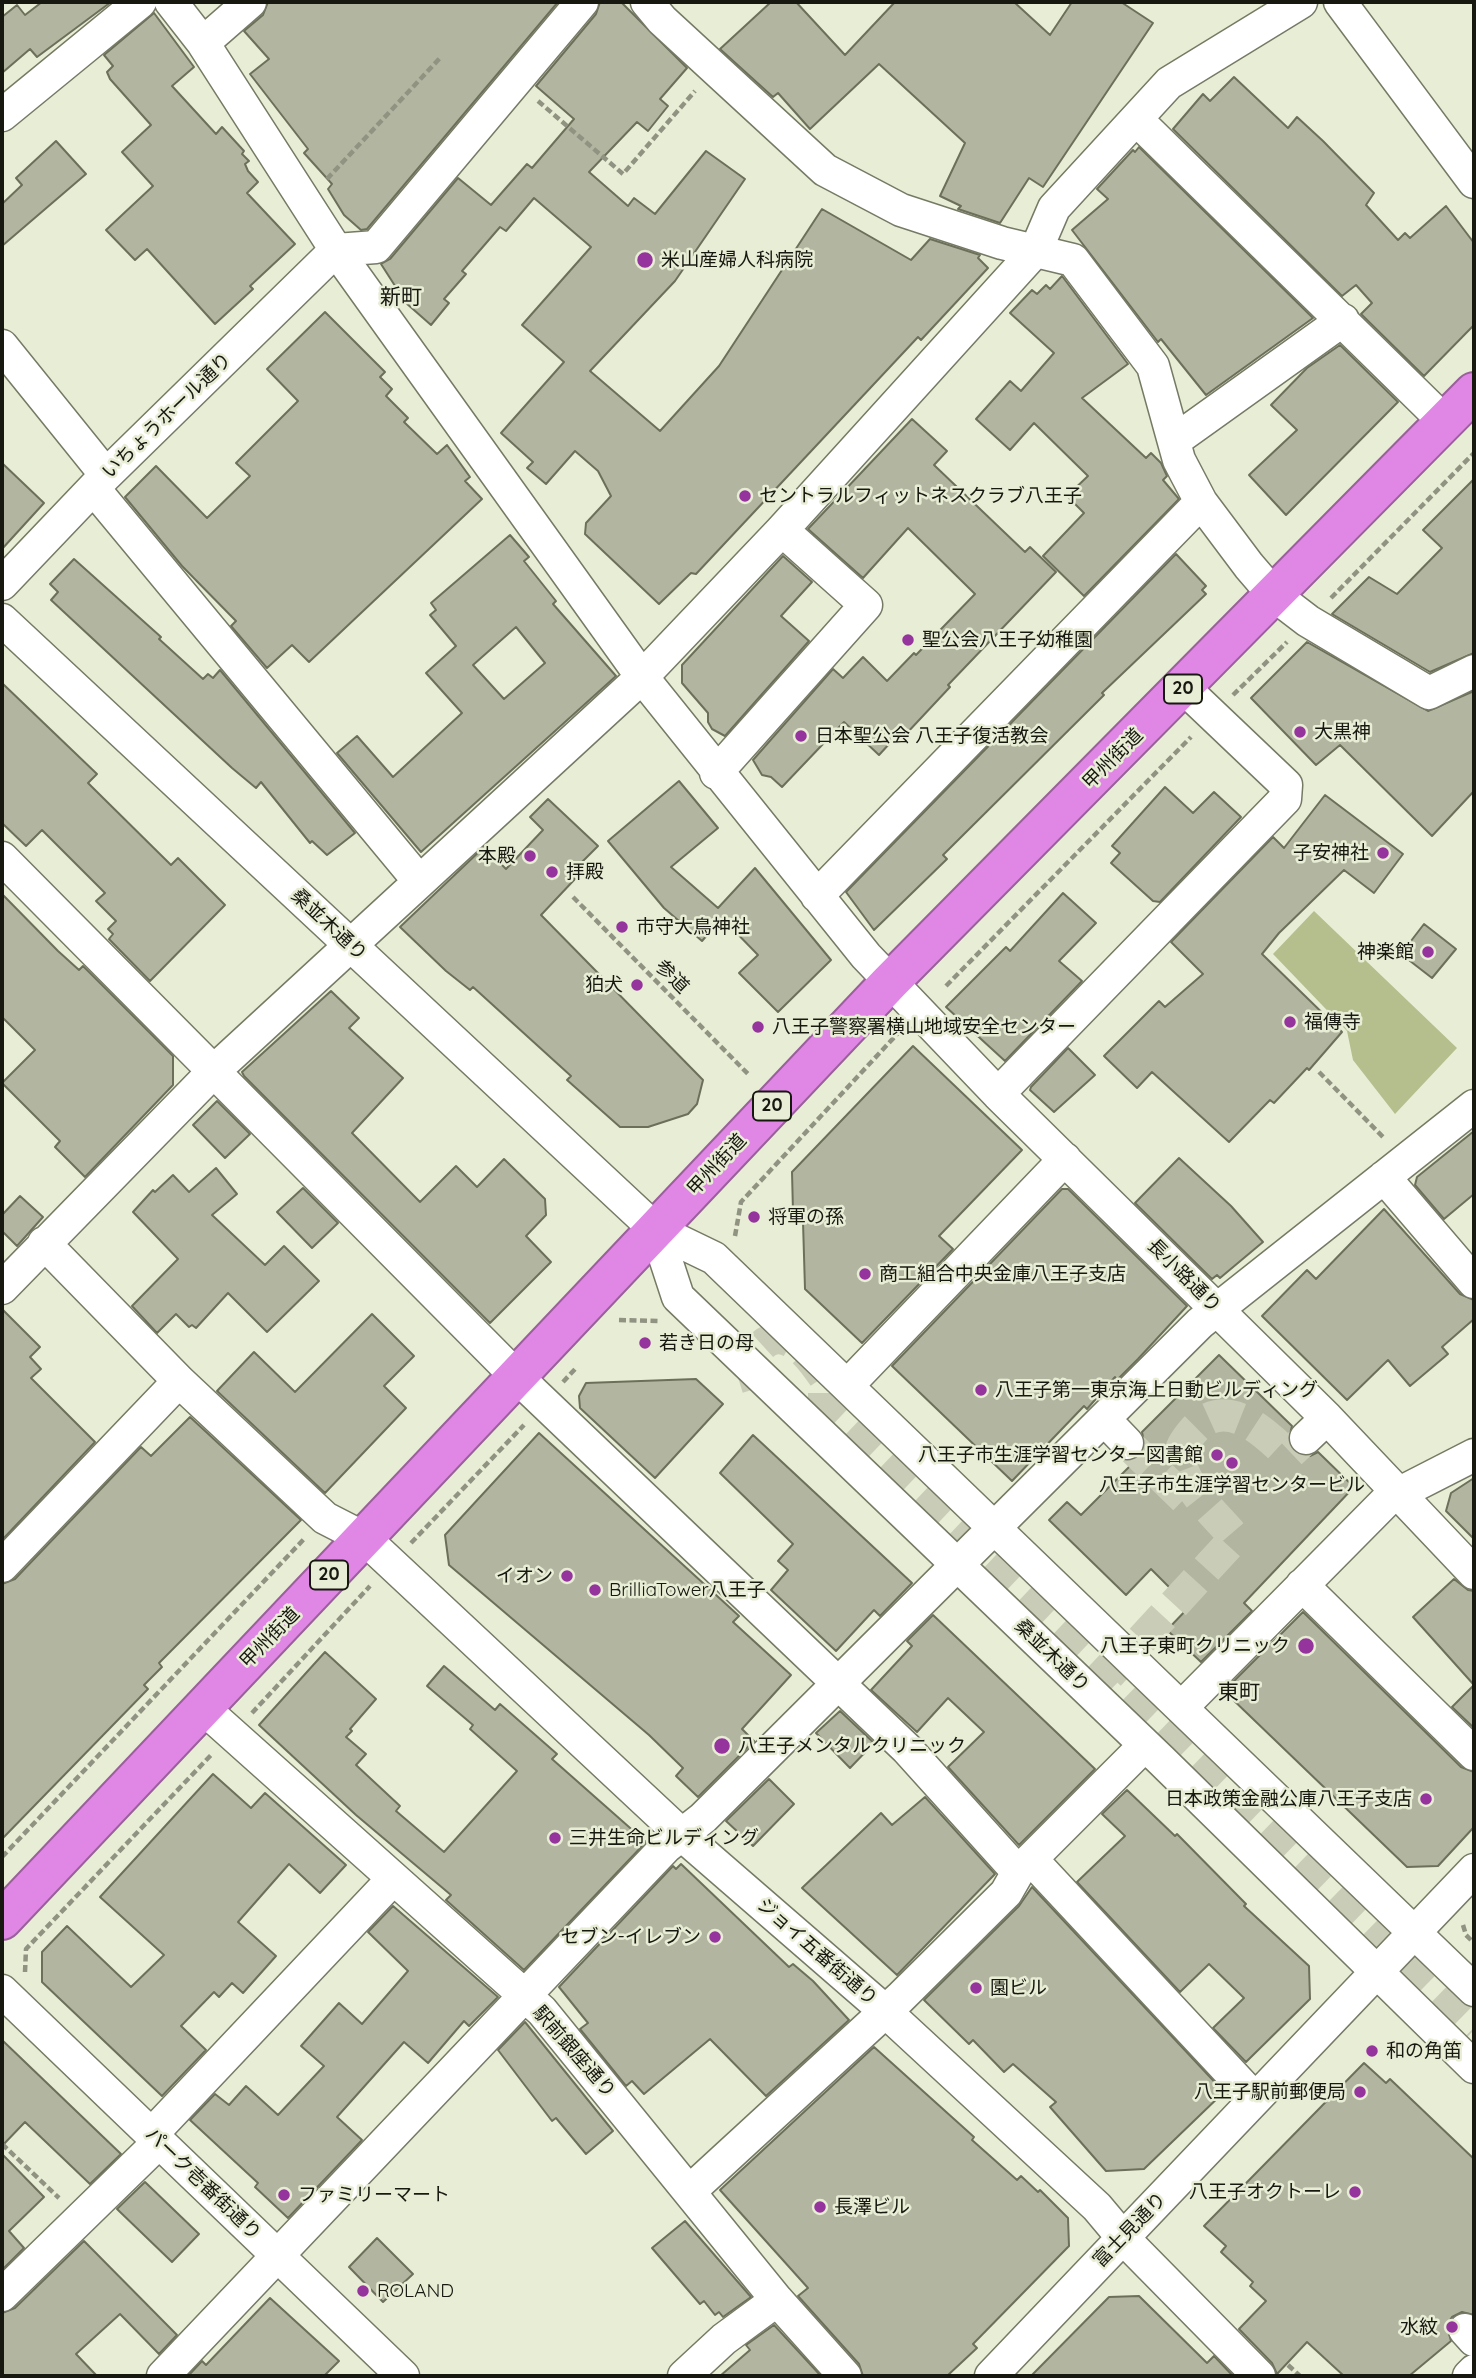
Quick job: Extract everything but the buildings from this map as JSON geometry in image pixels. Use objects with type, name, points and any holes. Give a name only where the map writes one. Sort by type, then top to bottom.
[{"type":"highway","name":"甲州街道","points":[[2,1920],[889,983],[1184,688],[1474,392]]},
{"type":"street","points":[[2,115],[141,2]]},
{"type":"street","name":"長小路通り","points":[[171,2],[203,43],[336,250],[642,677],[716,773],[889,983],[998,1094],[1217,1308],[1317,1428],[1399,1493],[1474,1573]]},
{"type":"street","points":[[203,43],[250,2]]},
{"type":"street","points":[[336,250],[376,247],[582,2]]},
{"type":"street","points":[[648,2],[662,20],[825,170],[901,210],[1002,243],[1073,260],[1153,366],[1180,460],[1201,502],[1274,595],[1308,621],[1429,694],[1474,671]]},
{"type":"street","points":[[2,1288],[215,1070],[642,677],[782,530],[1036,250],[1054,208],[1169,83],[1301,2]]},
{"type":"street","points":[[1340,2],[1474,182]]},
{"type":"street","points":[[1136,119],[1445,422]]},
{"type":"street","name":"いちょうホール通り","points":[[2,583],[100,482],[336,250]]},
{"type":"street","points":[[1174,441],[1343,320]]},
{"type":"street","points":[[2,346],[100,482],[419,881]]},
{"type":"street","points":[[817,896],[1201,502]]},
{"type":"street","points":[[716,773],[866,605],[782,530]]},
{"type":"street","name":"桑並木通り","points":[[2,620],[656,1230],[714,1258],[1474,1990]]},
{"type":"street","points":[[998,1094],[1285,799],[1286,785],[1184,688]]},
{"type":"street","points":[[2,858],[517,1377],[840,1683],[1255,2099]]},
{"type":"street","points":[[163,2376],[523,1996],[682,1835],[703,1818],[958,1567],[1217,1308],[1474,1106]]},
{"type":"street","points":[[847,1386],[1065,1159]]},
{"type":"street","points":[[1395,1169],[1474,1282]]},
{"type":"street","name":"桑並木通り","points":[[656,1230],[678,1297],[1053,1658],[1156,1742],[1377,1972],[1474,2067]]},
{"type":"street","name":"ジョイ五番街通り","points":[[44,1243],[179,1381],[325,1518],[364,1538],[682,1835],[885,2011],[1097,2207],[1123,2238],[1259,2376]]},
{"type":"street","points":[[2,1566],[179,1381]]},
{"type":"street","points":[[1104,1419],[1128,1443]]},
{"type":"street","points":[[1182,1707],[1388,1499],[1474,1455]]},
{"type":"street","points":[[1302,1585],[1474,1754]]},
{"type":"street","name":"駅前銀座通り","points":[[203,1708],[387,1885],[542,2011],[777,2300],[845,2376]]},
{"type":"street","points":[[690,2191],[885,2011],[1006,1894],[1024,1865],[1156,1742]]},
{"type":"street","points":[[1275,1798],[1301,1852],[1347,1896]]},
{"type":"street","name":"富士見通り","points":[[991,2376],[1474,1870]]},
{"type":"street","points":[[2,2295],[80,2218],[387,1885]]},
{"type":"street","name":"パーク壱番街通り","points":[[2,1991],[403,2376]]},
{"type":"street","points":[[684,2376],[724,2339],[777,2300]]},
{"type":"street","points":[[1469,2376],[1474,2371]]},
{"type":"path","points":[[305,203],[440,58]]},
{"type":"path","points":[[514,80],[623,174],[715,70]]},
{"type":"path","points":[[1327,601],[1474,453]]},
{"type":"path","points":[[1233,696],[1291,639]]},
{"type":"path","points":[[946,986],[1201,727]]},
{"type":"path","name":"参道","points":[[573,897],[750,1076]]},
{"type":"path","points":[[734,1236],[741,1202],[900,1031]]},
{"type":"path","points":[[1319,1072],[1395,1169]]},
{"type":"path","points":[[620,1319],[657,1320]]},
{"type":"path","points":[[406,1548],[522,1428]]},
{"type":"path","points":[[2,1857],[309,1534]]},
{"type":"path","points":[[243,1723],[369,1588]]},
{"type":"path","points":[[26,1949],[222,1744]]},
{"type":"path","points":[[1466,1935],[1474,1942]]},
{"type":"path","points":[[2,2144],[80,2218]]},
{"type":"green space","points":[[1314,911],[1457,1048],[1395,1114],[1353,1060],[1347,1031],[1273,954]]},
{"type":"tunnel","points":[[758,1388],[750,1362],[769,1340],[779,1338],[789,1341],[808,1355],[824,1377],[824,1405],[1109,1675],[1474,2030]]},
{"type":"tunnel","points":[[1109,1675],[1235,1538],[1195,1492],[1183,1471],[1180,1452],[1190,1434],[1205,1420],[1231,1416],[1255,1427],[1288,1455],[1306,1438]]},
{"type":"tunnel","points":[[1127,1443],[1194,1508]]},
{"type":"place","name":"米山産婦人科病院","points":[[645,260]]},
{"type":"place","name":"セントラルフィットネスクラブ八王子","points":[[745,496]]},
{"type":"place","name":"聖公会八王子幼稚園","points":[[908,640]]},
{"type":"place","name":"大黒神","points":[[1300,732]]},
{"type":"place","name":"日本聖公会 八王子復活教会","points":[[801,736]]},
{"type":"place","name":"子安神社","points":[[1383,853]]},
{"type":"place","name":"本殿","points":[[530,856]]},
{"type":"place","name":"拝殿","points":[[552,872]]},
{"type":"place","name":"市守大鳥神社","points":[[622,927]]},
{"type":"place","name":"神楽館","points":[[1428,952]]},
{"type":"place","name":"狛犬","points":[[637,985]]},
{"type":"place","name":"福傳寺","points":[[1290,1022]]},
{"type":"place","name":"八王子警察署横山地域安全センター","points":[[758,1027]]},
{"type":"place","name":"将軍の孫","points":[[754,1217]]},
{"type":"place","name":"商工組合中央金庫八王子支店","points":[[865,1274]]},
{"type":"place","name":"若き日の母","points":[[645,1343]]},
{"type":"place","name":"八王子第一東京海上日動ビルディング","points":[[981,1390]]},
{"type":"place","name":"八王子市生涯学習センター図書館","points":[[1217,1455]]},
{"type":"place","name":"八王子市生涯学習センタービル","points":[[1232,1463]]},
{"type":"place","name":"イオン","points":[[567,1576]]},
{"type":"place","name":"BrilliaTower八王子","points":[[595,1590]]},
{"type":"place","name":"八王子東町クリニック","points":[[1306,1646]]},
{"type":"place","name":"八王子メンタルクリニック","points":[[722,1746]]},
{"type":"place","name":"日本政策金融公庫八王子支店","points":[[1426,1799]]},
{"type":"place","name":"三井生命ビルディング","points":[[555,1838]]},
{"type":"place","name":"セブン-イレブン","points":[[715,1937]]},
{"type":"place","name":"園ビル","points":[[976,1988]]},
{"type":"place","name":"和の角笛","points":[[1372,2051]]},
{"type":"place","name":"八王子駅前郵便局","points":[[1360,2092]]},
{"type":"place","name":"八王子オクトーレ","points":[[1355,2192]]},
{"type":"place","name":"ファミリーマート","points":[[284,2195]]},
{"type":"place","name":"長澤ビル","points":[[820,2207]]},
{"type":"place","name":"ROLAND","points":[[363,2291]]},
{"type":"place","name":"水紋","points":[[1452,2327]]},
{"type":"district","name":"新町","points":[[401,298]]},
{"type":"district","name":"東町","points":[[1239,1693]]}]
